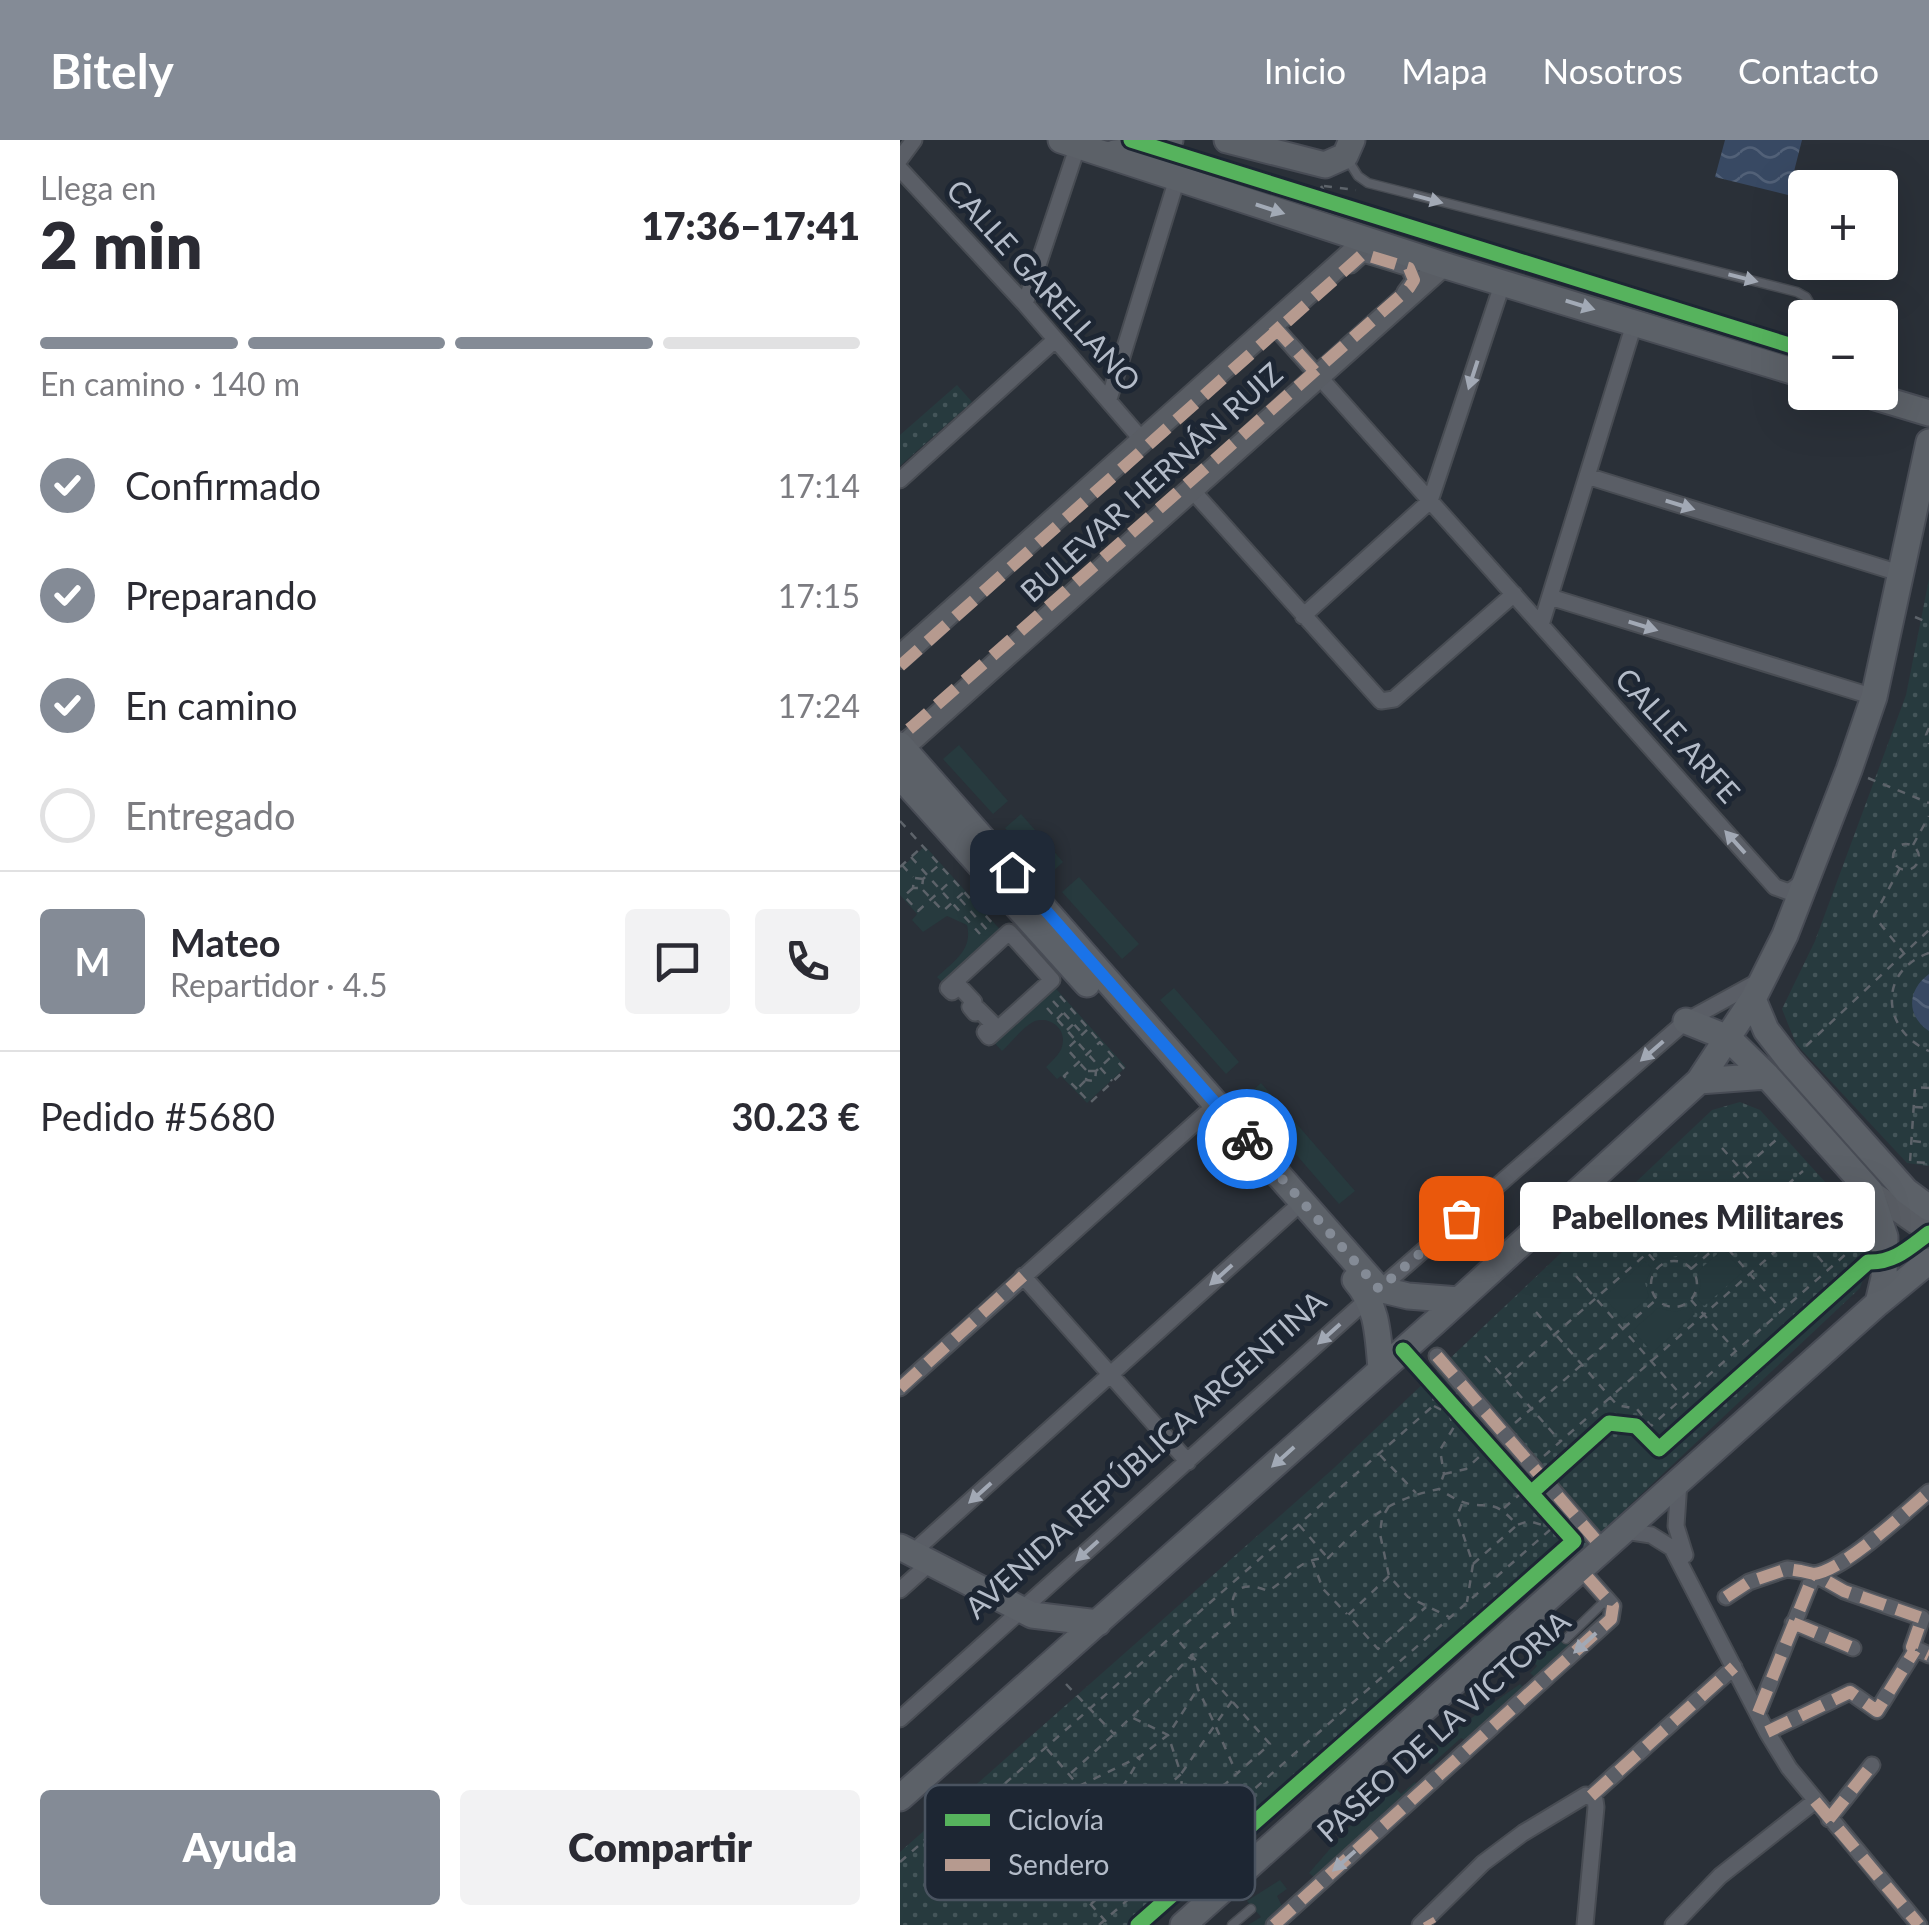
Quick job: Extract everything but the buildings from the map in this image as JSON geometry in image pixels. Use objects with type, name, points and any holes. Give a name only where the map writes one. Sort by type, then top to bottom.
[{"type":"main road","points":[[1105,154],[1157,148],[1170,140]]},
{"type":"main road","points":[[1227,140],[1325,164],[1343,152]]},
{"type":"main road","points":[[1069,143],[1443,265],[1788,370]]},
{"type":"main road","points":[[1898,404],[1929,413]]},
{"type":"main road","points":[[900,1798],[1700,1081],[1758,989],[1807,878],[1874,697],[1929,442]]},
{"type":"main road","points":[[900,744],[1374,1293],[1382,1369]]},
{"type":"main road","points":[[900,776],[1293,1210],[1374,1293],[1459,1300]]},
{"type":"main road","points":[[1758,989],[1766,1030],[1790,1061],[1906,1192],[1929,1208]]},
{"type":"main road","points":[[1686,1021],[1728,1038],[1870,1191],[1884,1238],[1887,1296]]},
{"type":"main road","points":[[1700,1081],[1767,1076]]},
{"type":"main road","name":"PASEO DE LA VICTORIA","points":[[1255,1862],[1929,1261]]},
{"type":"main road","points":[[914,1554],[1044,1619],[1098,1622]]},
{"type":"main road","name":"PASEO DE LA VICTORIA","points":[[1184,1925],[1212,1900]]},
{"type":"street","points":[[900,159],[912,141]]},
{"type":"street","points":[[1025,304],[1069,143]]},
{"type":"street","name":"CALLE GARELLANO","points":[[900,169],[1144,441]]},
{"type":"street","points":[[1108,399],[1177,179]]},
{"type":"street","name":"BULEVAR HERNÁN RUIZ","points":[[900,657],[1275,328],[1367,240]]},
{"type":"street","points":[[900,666],[1275,328],[1363,254],[1410,268],[1414,280],[1409,288],[1317,374],[902,736],[900,744]]},
{"type":"street","name":"BULEVAR HERNÁN RUIZ","points":[[900,744],[1443,265]]},
{"type":"street","points":[[1303,616],[1430,501],[1503,282]]},
{"type":"street","points":[[1540,625],[1635,321]]},
{"type":"street","name":"CALLE ARFE","points":[[1275,328],[1775,887],[1789,892],[1807,878]]},
{"type":"street","points":[[900,480],[1055,340]]},
{"type":"street","points":[[1587,476],[1899,573]]},
{"type":"street","points":[[1191,489],[1376,697],[1386,702],[1514,594],[1533,601],[1550,597],[1874,697]]},
{"type":"street","points":[[1009,932],[1052,980],[1050,991],[1035,995],[989,1037],[984,1032],[993,1024],[978,1009],[975,1012],[970,1007],[974,1002],[959,986],[952,992],[948,988],[990,939],[1009,932]]},
{"type":"street","name":"AVENIDA REPÚBLICA ARGENTINA","points":[[900,1718],[1374,1293],[1686,1021],[1758,989]]},
{"type":"street","points":[[900,1388],[1205,1114]]},
{"type":"street","points":[[1870,1191],[1916,1223],[1929,1227]]},
{"type":"street","points":[[900,1590],[914,1554],[1293,1210]]},
{"type":"street","points":[[1022,1276],[1188,1462]]},
{"type":"street","points":[[1887,1296],[1929,1279]]},
{"type":"street","points":[[1437,1356],[1595,1539]]},
{"type":"street","points":[[1678,1482],[1679,1542],[1700,1586],[1714,1596],[1726,1597]]},
{"type":"street","points":[[1814,1574],[1825,1572],[1929,1492]]},
{"type":"street","points":[[1626,1531],[1651,1535],[1672,1548],[1767,1732],[1829,1819],[1919,1925]]},
{"type":"street","points":[[1712,1624],[1726,1597],[1748,1582],[1787,1569],[1814,1574],[1844,1591],[1922,1618],[1912,1647],[1922,1652],[1877,1711],[1850,1692],[1767,1732]]},
{"type":"street","name":"PASEO DE LA VICTORIA","points":[[1274,1925],[1608,1623],[1615,1610],[1582,1570]]},
{"type":"street","points":[[1758,1713],[1814,1574]]},
{"type":"street","points":[[1793,1624],[1853,1648]]},
{"type":"street","points":[[1585,1925],[1594,1802],[1734,1667]]},
{"type":"street","points":[[1829,1819],[1872,1765]]},
{"type":"street","points":[[1426,1923],[1483,1863],[1523,1832],[1580,1797],[1594,1802]]},
{"type":"street","points":[[1673,1925],[1720,1876],[1815,1801]]},
{"type":"lane","points":[[1343,152],[1358,176],[1368,183],[1797,292],[1808,300]]},
{"type":"lane","points":[[1566,1638],[1607,1599]]},
{"type":"lane","points":[[1232,1925],[1251,1909]]},
{"type":"path","points":[[1313,196],[1336,196],[1349,207]]},
{"type":"path","points":[[1915,618],[1929,623]]},
{"type":"path","points":[[1929,728],[1929,744]]},
{"type":"path","points":[[1867,777],[1929,803]]},
{"type":"path","points":[[1913,846],[1929,816]]},
{"type":"path","points":[[900,821],[995,926]]},
{"type":"path","points":[[1905,844],[1913,846],[1919,858],[1916,866],[1900,868],[1894,859],[1895,851],[1905,844]]},
{"type":"path","points":[[923,846],[901,866],[914,878],[923,879]]},
{"type":"path","points":[[911,857],[974,927],[990,939]]},
{"type":"path","points":[[922,888],[923,879],[940,864]]},
{"type":"path","points":[[1900,868],[1874,916],[1910,962]]},
{"type":"path","points":[[913,888],[914,878]]},
{"type":"path","points":[[900,891],[918,911],[953,879]]},
{"type":"path","points":[[904,896],[913,888],[922,888],[943,911],[964,892]]},
{"type":"path","points":[[958,897],[990,939]]},
{"type":"path","points":[[961,913],[974,902]]},
{"type":"path","points":[[974,927],[986,916]]},
{"type":"path","points":[[1790,1061],[1929,930]]},
{"type":"path","points":[[1929,953],[1910,962],[1894,984],[1892,1012],[1905,1036],[1929,1051]]},
{"type":"path","points":[[1050,991],[1069,1007],[1126,1070],[1090,1103],[1064,1076],[1100,1042]]},
{"type":"path","points":[[1050,991],[1082,1034]]},
{"type":"path","points":[[1035,995],[1113,1082]]},
{"type":"path","points":[[1056,1019],[1069,1007]]},
{"type":"path","points":[[1066,1030],[1079,1018]]},
{"type":"path","points":[[1077,1089],[1086,1080],[1086,1071],[1067,1050],[1088,1029]]},
{"type":"path","points":[[1095,1081],[1096,1071],[1112,1056]]},
{"type":"path","points":[[1086,1071],[1096,1071]]},
{"type":"path","points":[[1086,1080],[1095,1081],[1104,1090]]},
{"type":"path","points":[[1929,1088],[1915,1088],[1910,1162],[1929,1163]]},
{"type":"path","points":[[1914,1107],[1929,1108]]},
{"type":"path","points":[[1505,1378],[1776,1140]]},
{"type":"path","points":[[1911,1141],[1929,1142]]},
{"type":"path","points":[[1722,1148],[1828,1269]]},
{"type":"path","points":[[1691,1269],[1803,1171]]},
{"type":"path","points":[[1675,1189],[1782,1310]]},
{"type":"path","points":[[1543,1457],[1831,1202]]},
{"type":"path","points":[[1628,1230],[1660,1267]]},
{"type":"path","points":[[1536,1312],[1618,1404],[1637,1409],[1650,1426],[1863,1239]]},
{"type":"path","points":[[1674,1261],[1691,1269],[1697,1286],[1691,1300],[1672,1307],[1657,1299],[1652,1280],[1660,1267],[1674,1261]]},
{"type":"path","points":[[1576,1276],[1683,1397]]},
{"type":"path","points":[[1504,1434],[1657,1299]]},
{"type":"path","points":[[1691,1300],[1736,1351]]},
{"type":"path","points":[[1403,1350],[1502,1460]]},
{"type":"path","points":[[1003,1785],[1433,1406],[1437,1356]]},
{"type":"path","points":[[1486,1356],[1560,1441]]},
{"type":"path","points":[[1433,1406],[1449,1414],[1454,1427],[1440,1450],[1444,1474],[1438,1489]]},
{"type":"path","points":[[1622,1424],[1636,1426],[1648,1437]]},
{"type":"path","points":[[1444,1474],[1466,1469],[1479,1434]]},
{"type":"path","points":[[1379,1454],[1416,1494]]},
{"type":"path","points":[[1514,1474],[1558,1528]]},
{"type":"path","points":[[1502,1509],[1544,1481]]},
{"type":"path","points":[[1069,1775],[1234,1619],[1236,1592],[1248,1585],[1268,1590],[1312,1558],[1328,1558],[1378,1510],[1438,1489],[1463,1502],[1482,1502],[1502,1509],[1517,1525]]},
{"type":"path","points":[[1463,1502],[1457,1516],[1473,1564],[1466,1603]]},
{"type":"path","points":[[1390,1505],[1382,1518],[1380,1534],[1389,1576],[1408,1597],[1450,1618]]},
{"type":"path","points":[[1255,1789],[1466,1603],[1558,1528],[1571,1511]]},
{"type":"path","points":[[1473,1564],[1517,1525],[1529,1522],[1558,1528]]},
{"type":"path","points":[[1299,1525],[1328,1558]]},
{"type":"path","points":[[1312,1558],[1323,1589],[1378,1649],[1426,1607]]},
{"type":"path","points":[[1348,1615],[1389,1576]]},
{"type":"path","points":[[1174,1636],[1270,1744],[1224,1785]]},
{"type":"path","points":[[1191,1656],[1198,1689],[1236,1774]]},
{"type":"path","points":[[1066,1684],[1114,1734]]},
{"type":"path","points":[[1081,1785],[1141,1756],[1168,1735],[1198,1689]]},
{"type":"path","points":[[1169,1785],[1232,1701]]},
{"type":"path","points":[[1131,1717],[1168,1735],[1182,1785]]},
{"type":"path","points":[[1046,1748],[1078,1785]]},
{"type":"path","points":[[1124,1785],[1141,1756]]},
{"type":"path","points":[[900,1862],[925,1840]]},
{"type":"path","points":[[1086,1900],[1109,1925]]},
{"type":"path","points":[[1090,1904],[1095,1900]]},
{"type":"path","points":[[1100,1925],[1128,1900]]},
{"type":"green space","points":[[957,385],[972,402],[900,466],[900,435]]},
{"type":"green space","points":[[1929,579],[1929,1166],[1907,1163],[1796,1044],[1782,1009],[1815,941],[1906,695]]},
{"type":"green space","points":[[959,745],[1008,801],[993,814],[943,759]]},
{"type":"green space","points":[[1021,814],[1063,862],[1048,876],[1005,828]]},
{"type":"green space","points":[[925,846],[1005,935],[948,988],[937,977],[965,948],[967,925],[947,916],[923,932],[912,920],[917,914],[900,895],[900,869]]},
{"type":"green space","points":[[1079,877],[1139,944],[1122,959],[1062,892]]},
{"type":"green space","points":[[1050,982],[1126,1067],[1087,1103],[1061,1076],[1057,1079],[1046,1067],[1063,1044],[1060,1030],[1053,1023],[1033,1022],[1002,1051],[989,1037]]},
{"type":"green space","points":[[1174,988],[1239,1062],[1226,1074],[1160,1000]]},
{"type":"green space","points":[[1261,1083],[1355,1191],[1339,1204],[1246,1097]]},
{"type":"green space","points":[[1740,1102],[1760,1110],[1865,1226],[1874,1246],[1860,1288],[1579,1553],[1572,1552],[1255,1831],[1255,1785],[976,1785],[1334,1468],[1712,1110]]},
{"type":"green space","points":[[1695,1217],[1714,1239],[1688,1262],[1677,1256],[1663,1259],[1656,1251]]},
{"type":"green space","points":[[1723,1249],[1743,1272],[1704,1306],[1698,1299],[1698,1271]]},
{"type":"green space","points":[[1645,1261],[1652,1269],[1645,1283],[1649,1297],[1623,1319],[1604,1297]]},
{"type":"green space","points":[[1690,1307],[1695,1314],[1652,1353],[1633,1330],[1658,1308],[1675,1312]]},
{"type":"green space","points":[[1558,1634],[1570,1646],[1538,1680],[1530,1673],[1537,1666],[1530,1659]]},
{"type":"green space","points":[[1520,1684],[1525,1689],[1469,1742],[1461,1738],[1431,1765],[1423,1757],[1453,1731]]},
{"type":"green space","points":[[1415,1782],[1419,1787],[1317,1880],[1309,1873],[1393,1785],[1401,1794]]},
{"type":"green space","points":[[925,1830],[925,1900],[1176,1900],[1148,1925],[900,1925],[900,1852]]},
{"type":"green space","points":[[1280,1880],[1287,1889],[1277,1896],[1283,1908],[1265,1925],[1248,1925],[1261,1917],[1247,1901],[1255,1900],[1255,1896]]},
{"type":"water","points":[[1725,140],[1802,140],[1794,170],[1788,170],[1788,195],[1715,177]]},
{"type":"water","points":[[1929,974],[1929,1031],[1916,1018],[1912,1003],[1916,988]]},
{"type":"marked path","points":[[900,666],[1363,254],[1409,268],[1414,280],[1409,288],[914,725],[900,733]]},
{"type":"marked path","points":[[1273,325],[1318,375]]},
{"type":"marked path","points":[[900,1388],[1023,1276]]},
{"type":"marked path","points":[[1437,1356],[1595,1539]]},
{"type":"marked path","points":[[1814,1574],[1857,1552],[1929,1492]]},
{"type":"marked path","points":[[1726,1597],[1749,1582],[1787,1569],[1814,1574],[1844,1591],[1922,1618],[1912,1647],[1929,1655]]},
{"type":"marked path","points":[[1274,1925],[1611,1619],[1613,1606],[1581,1570]]},
{"type":"marked path","points":[[1758,1713],[1814,1574]]},
{"type":"marked path","points":[[1793,1623],[1853,1648]]},
{"type":"marked path","points":[[1767,1732],[1850,1692],[1877,1711],[1915,1650]]},
{"type":"marked path","points":[[1591,1796],[1734,1667]]},
{"type":"marked path","points":[[1829,1819],[1872,1765]]},
{"type":"marked path","points":[[1815,1801],[1919,1925]]},
{"type":"marked path","points":[[1428,1920],[1431,1925]]},
{"type":"cycle path","points":[[1131,140],[1788,345]]},
{"type":"cycle path","points":[[1255,1822],[1574,1541],[1531,1493],[1609,1423],[1636,1426],[1659,1449],[1868,1262],[1893,1257],[1929,1233]]},
{"type":"cycle path","points":[[1403,1350],[1531,1493]]},
{"type":"cycle path","points":[[1138,1925],[1166,1900]]},
{"type":"way so far","points":[[1247,1139],[1379,1289],[1461,1218]]},
{"type":"place","name":"Pabellones Militares","points":[[1461,1218]]},
{"type":"route","points":[[1012,872],[1247,1139]]}]
